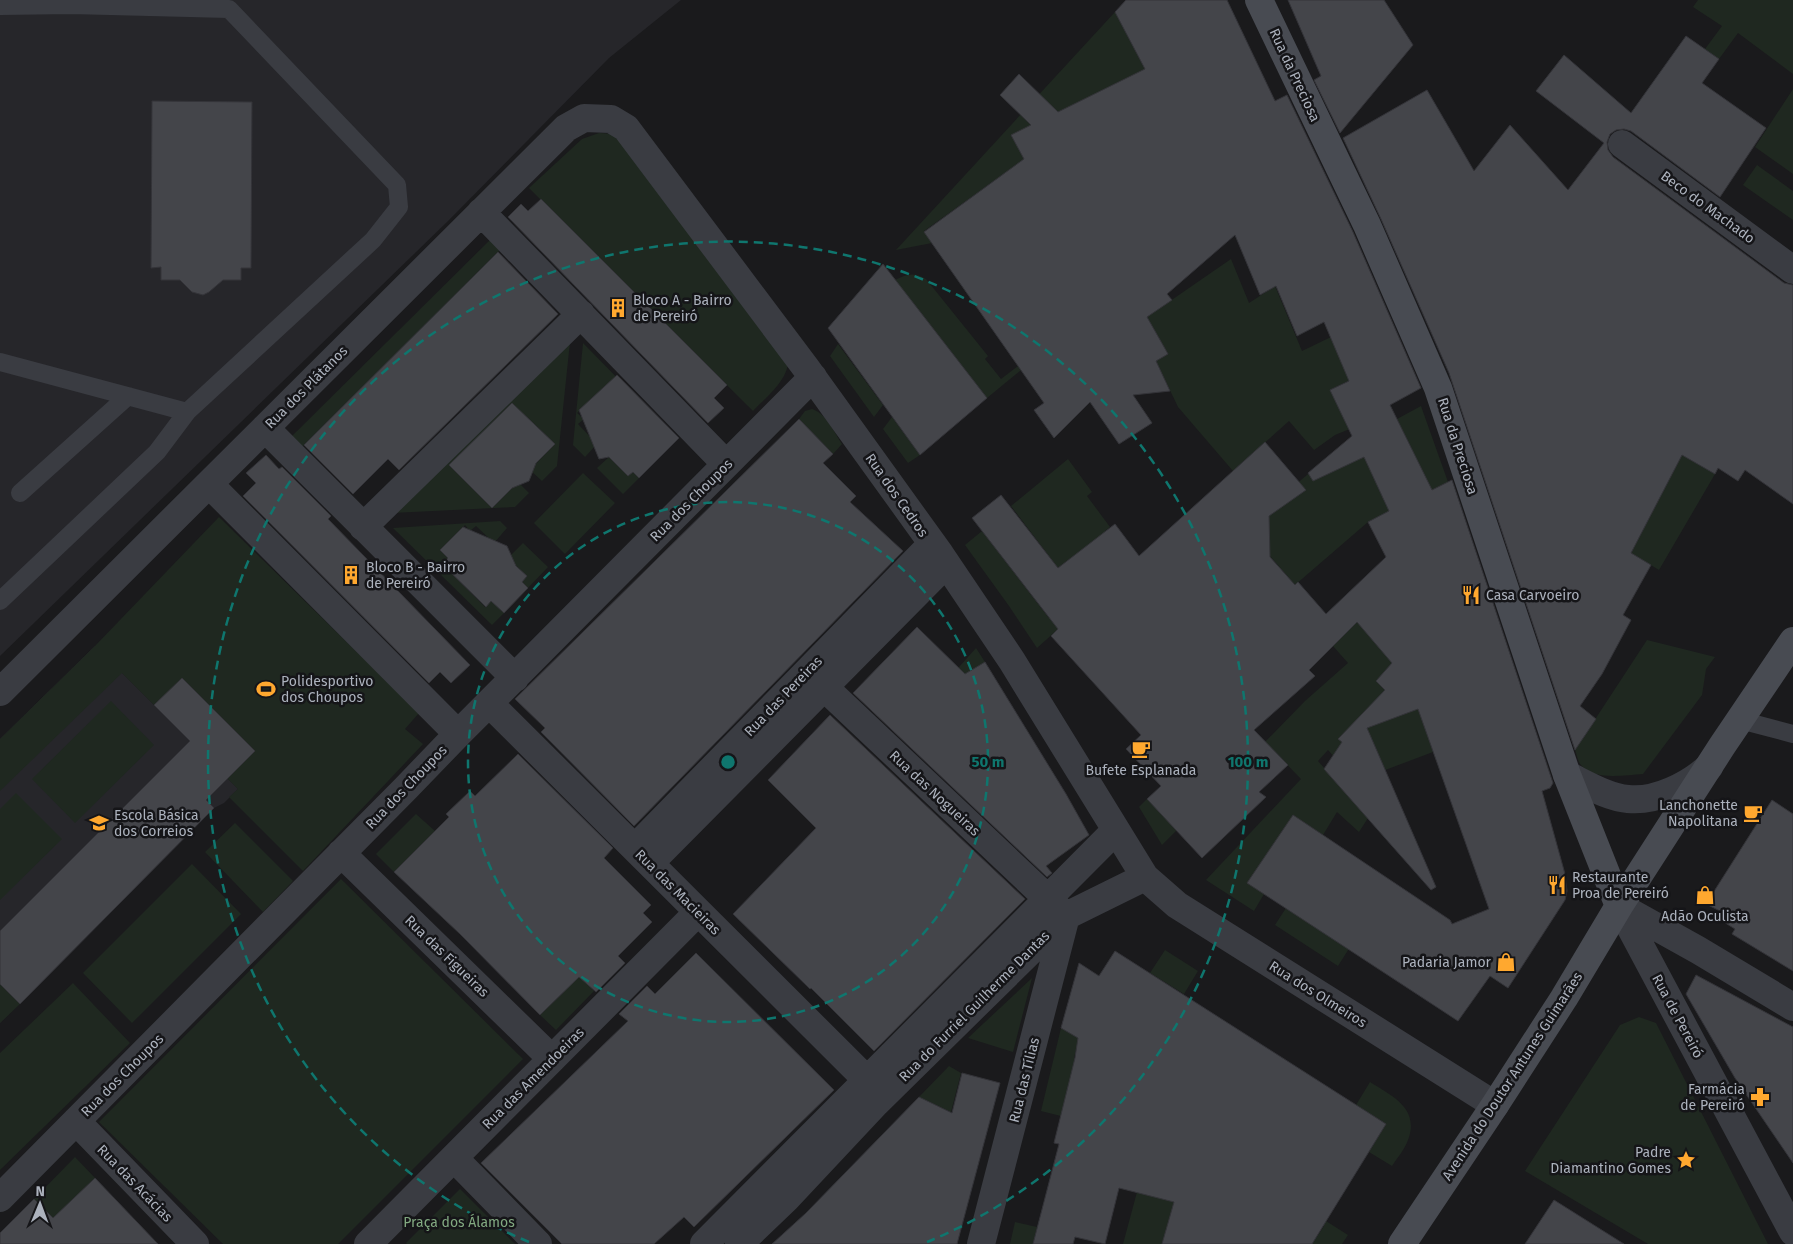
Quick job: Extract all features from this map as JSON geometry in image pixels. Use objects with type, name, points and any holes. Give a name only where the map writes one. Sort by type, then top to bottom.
[{"type":"street","name":"Rua da Preciosa","points":[[1259,0],[1368,225],[1438,388],[1566,775],[1619,906]]},
{"type":"street","name":"Rua dos Plátanos","points":[[0,692],[566,128],[584,118],[611,118],[626,128]]},
{"type":"street","name":"Rua dos Cedros","points":[[626,128],[813,377],[939,554],[1012,661],[1145,877]]},
{"type":"street","name":"Beco do Machado","points":[[1622,144],[1793,270]]},
{"type":"street","points":[[482,212],[726,464]]},
{"type":"street","points":[[363,527],[580,314]]},
{"type":"street","name":"Rua dos Choupos","points":[[0,1198],[813,377]]},
{"type":"street","points":[[265,428],[515,678]]},
{"type":"street","points":[[209,484],[458,734]]},
{"type":"street","name":"Rua das Pereiras","points":[[643,856],[824,687],[939,554]]},
{"type":"street","name":"Rua das Pereiras","points":[[643,856],[939,554]]},
{"type":"street","name":"Avenida do Doutor Antunes Guimarães","points":[[1402,1244],[1495,1105],[1564,998],[1619,906],[1793,641]]},
{"type":"street","name":"Rua das Nogueiras","points":[[824,687],[1056,908]]},
{"type":"street","name":"Rua das Macieiras","points":[[490,704],[875,1088]]},
{"type":"street","points":[[1566,775],[1602,792],[1628,800],[1656,797],[1682,787],[1712,764]]},
{"type":"street","name":"Rua do Furriel Guilherme Dantas","points":[[704,1244],[875,1088],[1056,908],[1116,830]]},
{"type":"street","name":"Rua das Figueiras","points":[[341,853],[552,1059]]},
{"type":"street","name":"Rua do Furriel Guilherme Dantas","points":[[1056,908],[1145,877]]},
{"type":"street","name":"Rua dos Olmeiros","points":[[1145,877],[1177,905],[1495,1105]]},
{"type":"street","points":[[1619,906],[1698,950],[1793,1007]]},
{"type":"street","name":"Rua de Pereiró","points":[[1619,906],[1793,1232]]},
{"type":"street","name":"Rua das Tílias","points":[[981,1244],[1056,908]]},
{"type":"street","name":"Rua das Amendoeiras","points":[[376,1242],[454,1158],[698,912]]},
{"type":"street","name":"Rua do Furriel Guilherme Dantas","points":[[739,1244],[786,1199],[875,1088]]},
{"type":"street","name":"Rua das Acácias","points":[[76,1122],[195,1244]]},
{"type":"street","points":[[454,1158],[538,1244]]},
{"type":"lane","points":[[0,6],[74,3],[229,9],[397,185],[400,207],[373,240],[187,412],[157,452],[0,601]]},
{"type":"lane","points":[[0,362],[187,412]]},
{"type":"lane","points":[[20,493],[128,396]]},
{"type":"lane","points":[[1740,720],[1793,734]]},
{"type":"shaded area","points":[[0,0],[681,0],[609,58],[449,220],[0,656]]},
{"type":"shaded area","name":"Escola Básica dos Correios","points":[[95,646],[238,789],[224,803],[214,808],[0,1023],[0,739]]},
{"type":"green space","points":[[1698,0],[1793,0],[1793,74],[1738,33],[1719,59],[1705,49],[1722,26],[1693,7]]},
{"type":"green space","points":[[1115,12],[1201,177],[1012,135],[1099,306],[987,398],[895,280],[911,275],[918,275],[926,279],[988,356],[985,359],[1001,379],[1098,305],[1001,176],[924,231],[932,243],[896,250]]},
{"type":"green space","points":[[1793,89],[1793,174],[1755,147]]},
{"type":"green space","points":[[599,133],[612,134],[619,139],[788,365],[783,378],[753,411],[529,188],[582,139]]},
{"type":"green space","points":[[1757,165],[1793,191],[1793,220],[1743,185]]},
{"type":"green space","points":[[492,238],[502,248],[301,448],[290,438]]},
{"type":"green space","points":[[1231,259],[1249,303],[1275,286],[1302,351],[1331,337],[1350,380],[1330,390],[1367,422],[1335,435],[1314,450],[1289,421],[1233,471],[1178,407],[1156,361],[1168,354],[1147,317]]},
{"type":"green space","points":[[570,342],[557,466],[542,481],[530,470],[549,450],[544,445],[550,439],[525,415],[462,478],[487,502],[499,501],[518,482],[529,493],[515,507],[392,513]]},
{"type":"green space","points":[[583,343],[677,439],[664,453],[602,389],[577,413],[584,419],[578,424],[597,444],[585,457],[573,445]]},
{"type":"green space","points":[[838,344],[883,405],[874,417],[830,356]]},
{"type":"green space","points":[[1421,406],[1448,482],[1368,522],[1295,585],[1245,527],[1332,454],[1364,456],[1412,449],[1397,419]]},
{"type":"green space","points":[[812,409],[826,419],[842,444],[833,454],[799,419],[805,411]]},
{"type":"green space","points":[[892,417],[920,455],[908,463],[883,429]]},
{"type":"green space","points":[[1682,455],[1715,474],[1659,570],[1631,553]]},
{"type":"green space","points":[[609,457],[628,476],[633,472],[639,478],[623,494],[597,468]]},
{"type":"green space","points":[[1068,459],[1092,492],[1087,496],[1110,527],[1105,531],[1123,553],[1089,583],[1069,559],[1058,568],[1011,506]]},
{"type":"green space","points":[[583,473],[615,503],[565,554],[534,523]]},
{"type":"green space","name":"Polidesportivo dos Choupos","points":[[219,517],[419,713],[405,729],[423,744],[303,871],[229,797],[238,789],[122,673],[0,791],[0,739],[95,646]]},
{"type":"green space","points":[[500,521],[507,528],[494,543],[476,526],[470,531],[465,525],[440,550],[448,558],[442,564],[485,607],[491,601],[504,613],[492,625],[393,528]]},
{"type":"green space","points":[[982,531],[1049,618],[1075,614],[1037,648],[965,545]]},
{"type":"green space","points":[[523,543],[548,567],[528,588],[522,582],[527,576],[508,558]]},
{"type":"green space","points":[[1377,603],[1413,640],[1376,681],[1385,690],[1406,668],[1433,752],[1356,781],[1328,750],[1318,761],[1368,818],[1359,832],[1337,812],[1323,835],[1293,815],[1248,883],[1264,894],[1254,911],[1206,880],[1301,779],[1265,742],[1305,701],[1348,663],[1333,646],[1327,627]]},
{"type":"green space","points":[[1647,640],[1715,657],[1706,669],[1702,695],[1643,774],[1610,776],[1587,770],[1580,764],[1575,750]]},
{"type":"green space","points":[[976,648],[985,662],[935,694]]},
{"type":"green space","points":[[111,701],[154,745],[75,823],[32,779]]},
{"type":"green space","points":[[16,793],[62,839],[0,900],[0,809]]},
{"type":"green space","points":[[1147,799],[1177,830],[1162,845],[1139,807]]},
{"type":"green space","points":[[416,814],[435,831],[394,872],[376,854]]},
{"type":"green space","points":[[235,823],[293,881],[263,912],[205,852]]},
{"type":"green space","points":[[192,864],[241,914],[132,1023],[83,973]]},
{"type":"green space","points":[[341,879],[523,1059],[338,1244],[223,1244],[99,1122]]},
{"type":"green space","points":[[1286,908],[1372,912],[1338,966],[1275,925]]},
{"type":"green space","points":[[1165,950],[1198,971],[1184,994],[1150,973]]},
{"type":"green space","points":[[572,970],[594,991],[556,1030],[540,1015],[563,993]]},
{"type":"green space","points":[[1032,978],[1013,1052],[968,1038]]},
{"type":"green space","points":[[73,983],[130,1043],[0,1170],[0,1053]]},
{"type":"green space","points":[[0,984],[20,1004],[0,1023]]},
{"type":"green space","points":[[1639,1017],[1656,1023],[1768,1244],[1648,1244],[1525,1171],[1620,1025]]},
{"type":"green space","points":[[1061,1028],[1079,1038],[1074,1058],[1115,1070],[1061,1116],[1041,1111]]},
{"type":"green space","points":[[949,1066],[961,1073],[951,1112],[919,1097]]},
{"type":"green space","points":[[1370,1082],[1402,1104],[1410,1119],[1411,1129],[1408,1140],[1392,1166],[1369,1152],[1386,1124],[1356,1105]]},
{"type":"green space","points":[[75,1157],[95,1178],[73,1199],[66,1232],[34,1199]]},
{"type":"green space","name":"Praça dos Álamos","points":[[460,1189],[515,1244],[406,1243]]},
{"type":"green space","points":[[1137,1192],[1174,1202],[1162,1244],[1123,1244]]},
{"type":"green space","points":[[1288,1197],[1348,1235],[1342,1244],[1312,1244],[1324,1226],[1292,1206]]},
{"type":"green space","points":[[1015,1222],[1037,1227],[1033,1244],[1010,1244]]},
{"type":"building","points":[[1126,0],[1227,0],[1275,101],[1287,95],[1353,232],[1421,388],[1390,405],[1432,490],[1452,480],[1553,783],[1550,788],[1542,791],[1565,874],[1567,891],[1565,900],[1508,988],[1490,976],[1458,1021],[1247,883],[1293,815],[1450,920],[1452,924],[1489,909],[1418,709],[1367,728],[1436,887],[1431,890],[1324,769],[1342,742],[1338,739],[1385,690],[1376,681],[1392,663],[1357,622],[1309,670],[1315,676],[1254,730],[1288,765],[1259,792],[1266,797],[1202,858],[1147,799],[1161,786],[1126,749],[1141,735],[1051,636],[1058,629],[972,518],[1001,495],[1058,568],[1115,524],[1139,556],[1265,442],[1306,490],[1269,516],[1270,557],[1295,585],[1298,582],[1326,614],[1386,557],[1368,522],[1389,511],[1364,457],[1313,481],[1308,473],[1352,436],[1330,390],[1349,381],[1324,322],[1297,336],[1276,286],[1260,295],[1235,235],[1167,294],[1172,300],[1147,317],[1168,354],[1156,361],[1170,391],[1133,395],[1152,423],[1119,444],[1090,402],[1054,438],[1034,410],[1044,403],[924,232],[1024,159],[1011,135],[1031,125],[1000,95],[1019,74],[1058,112],[1145,69],[1115,12]]},
{"type":"building","points":[[1288,0],[1384,0],[1413,45],[1340,133],[1314,80],[1321,76]]},
{"type":"building","points":[[1686,36],[1719,59],[1702,83],[1766,128],[1720,197],[1631,131],[1624,129],[1616,130],[1610,134],[1607,142],[1608,150],[1613,157],[1784,283],[1793,285],[1793,504],[1745,470],[1738,481],[1718,468],[1715,474],[1682,455],[1631,553],[1651,565],[1623,615],[1631,620],[1602,674],[1580,706],[1596,719],[1575,750],[1449,373],[1343,138],[1427,90],[1474,171],[1510,125],[1568,190],[1604,143],[1536,91],[1564,55],[1631,113]]},
{"type":"building","points":[[152,101],[252,102],[251,268],[241,268],[241,280],[223,280],[203,295],[192,292],[180,280],[161,280],[161,267],[151,268]]},
{"type":"building","name":"Bloco A - Bairro de Pereiró","points":[[541,199],[727,385],[714,398],[724,408],[708,423],[508,217],[521,204],[528,211]]},
{"type":"building","points":[[498,252],[558,314],[399,470],[388,459],[353,494],[304,445]]},
{"type":"building","points":[[883,264],[987,398],[920,455],[828,328]]},
{"type":"building","points":[[617,375],[679,438],[639,478],[633,472],[628,476],[609,457],[599,459],[579,410]]},
{"type":"building","points":[[512,403],[555,444],[536,463],[529,481],[512,488],[492,508],[449,465]]},
{"type":"building","points":[[799,419],[833,454],[823,463],[856,496],[850,502],[903,551],[634,826],[541,732],[545,728],[515,699]]},
{"type":"building","name":"Bloco B - Bairro de Pereiró","points":[[266,455],[279,469],[282,467],[331,516],[328,519],[470,665],[451,683],[440,672],[429,683],[243,496],[256,483],[246,473]]},
{"type":"building","points":[[463,527],[507,546],[516,566],[527,576],[522,582],[528,588],[504,613],[491,601],[486,607],[442,564],[448,558],[440,550]]},
{"type":"building","points":[[917,627],[965,674],[985,662],[1089,835],[1046,866],[1052,873],[1047,877],[853,693]]},
{"type":"building","points":[[182,678],[255,751],[206,800],[214,808],[20,1004],[0,984],[0,931],[190,741],[154,705]]},
{"type":"building","points":[[830,715],[1025,899],[874,1051],[733,914],[816,828],[768,780]]},
{"type":"building","points":[[518,754],[613,848],[604,858],[651,905],[643,913],[652,922],[618,956],[625,963],[596,992],[579,977],[540,1015],[460,934],[394,872],[449,817],[446,814],[470,791],[475,796]]},
{"type":"building","points":[[1772,800],[1793,814],[1793,971],[1732,934],[1735,929],[1719,919],[1722,912],[1706,904]]},
{"type":"building","points":[[1115,951],[1386,1124],[1312,1244],[1162,1244],[1174,1202],[1119,1188],[1105,1244],[1075,1237],[1073,1244],[1033,1244],[1059,1144],[1054,1143],[1075,1058],[1078,1038],[1061,1028],[1079,963],[1099,976]]},
{"type":"building","points":[[696,953],[834,1090],[694,1227],[684,1217],[654,1244],[562,1244],[481,1163],[628,1021],[619,1014],[647,986],[655,994]]},
{"type":"building","points":[[1696,975],[1793,1027],[1793,1163],[1735,1078],[1686,994]]},
{"type":"building","points":[[962,1073],[1000,1083],[957,1244],[772,1244],[806,1213],[919,1097],[952,1113]]},
{"type":"building","points":[[95,1178],[158,1244],[0,1244],[0,1233],[34,1199],[53,1218]]},
{"type":"building","points":[[1554,1200],[1624,1244],[1525,1244]]},
{"type":"place","name":"Bloco A - Bairro de Pereiró","points":[[618,308]]},
{"type":"place","name":"Bloco B - Bairro de Pereiró","points":[[351,575]]},
{"type":"place","name":"Casa Carvoeiro","points":[[1471,595]]},
{"type":"place","name":"Polidesportivo dos Choupos","points":[[266,689]]},
{"type":"place","name":"Bufete Esplanada","points":[[1141,749]]},
{"type":"place","name":"Lanchonette Napolitana","points":[[1753,813]]},
{"type":"place","name":"Escola Básica dos Correios","points":[[99,823]]},
{"type":"place","name":"Restaurante Proa de Pereiró","points":[[1557,885]]},
{"type":"place","name":"Adão Oculista","points":[[1705,895]]},
{"type":"place","name":"Padaria Jamor","points":[[1506,962]]},
{"type":"place","name":"Farmácia de Pereiró","points":[[1760,1097]]},
{"type":"place","name":"Padre Diamantino Gomes","points":[[1686,1160]]}]
